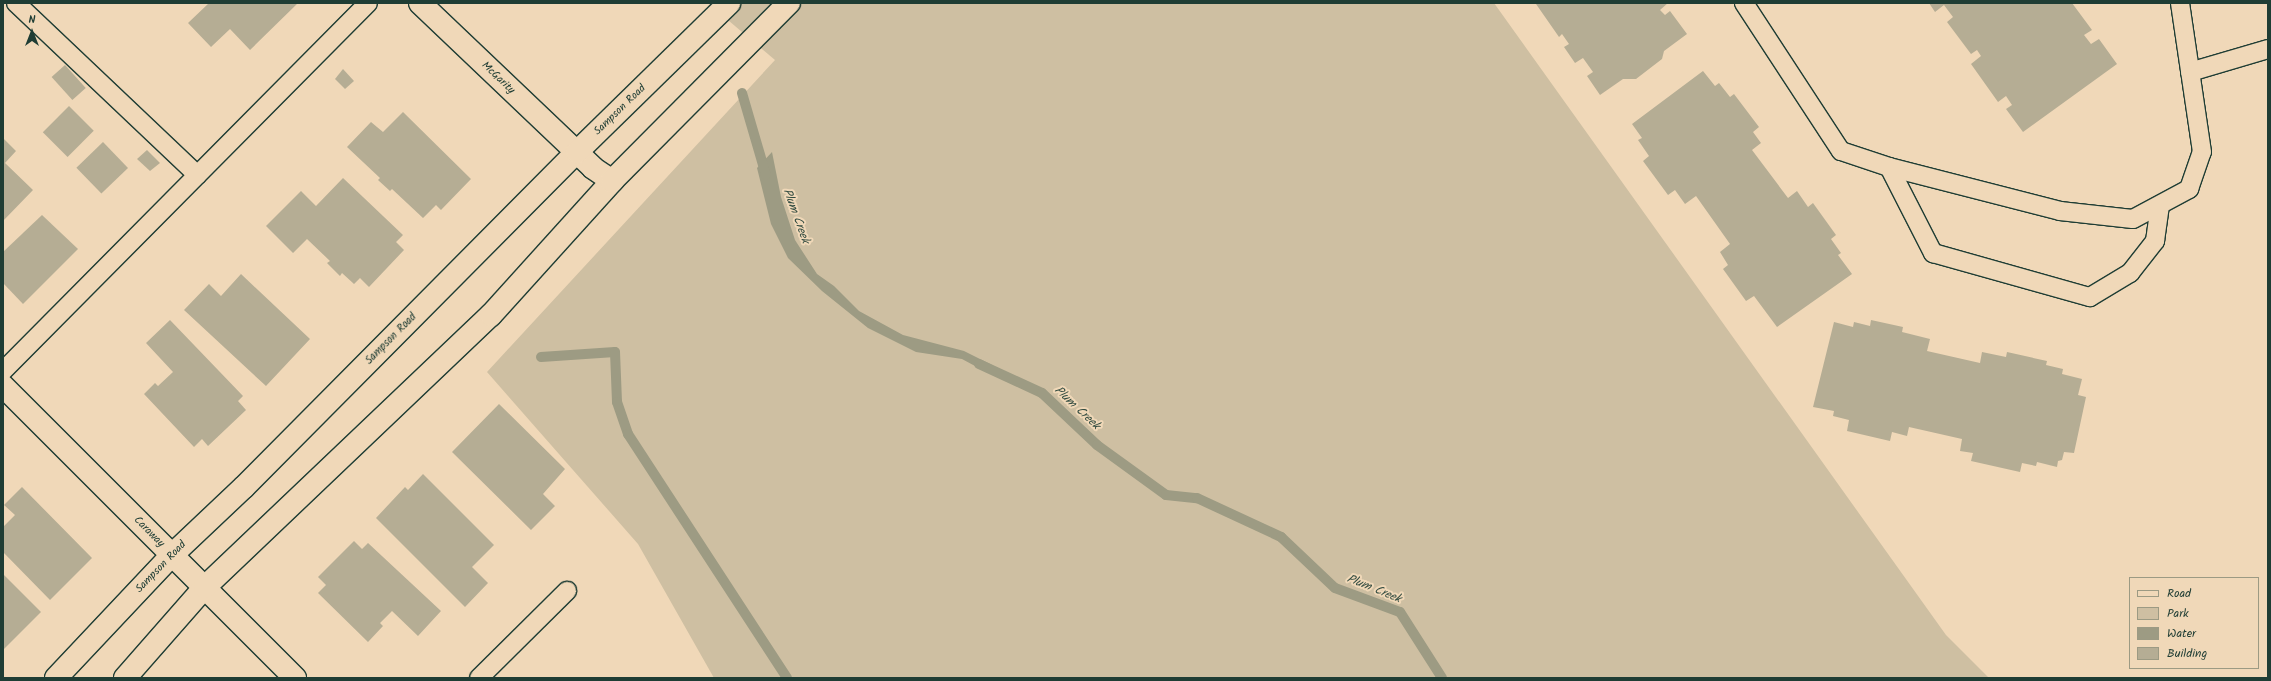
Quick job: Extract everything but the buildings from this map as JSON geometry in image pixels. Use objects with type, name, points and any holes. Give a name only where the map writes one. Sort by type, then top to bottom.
[{"type":"street","name":"McGarity","points":[[420,3],[577,152],[612,181]]},
{"type":"street","name":"Sampson Road","points":[[56,678],[172,554],[244,488],[577,152],[729,3]]},
{"type":"street","points":[[125,678],[205,587],[491,315],[612,181],[789,3]]},
{"type":"street","name":"Caraway","points":[[3,386],[295,678]]},
{"type":"lane","points":[[16,3],[197,175]]},
{"type":"lane","points":[[3,371],[368,3]]},
{"type":"lane","points":[[1744,3],[1841,151],[1889,167],[2060,211],[2133,219],[2189,189],[2202,152],[2180,3]]},
{"type":"lane","points":[[2190,72],[2268,49]]},
{"type":"lane","points":[[1889,167],[1933,254],[2090,297],[2130,273],[2155,241],[2160,205]]},
{"type":"lane","points":[[479,678],[567,591]]},
{"type":"green space","points":[[708,3],[1494,3],[1946,635],[1989,678],[714,678],[638,544],[487,372],[775,60]]},
{"type":"water","points":[[772,152],[781,197],[795,240],[817,274],[834,286],[859,311],[903,335],[964,351],[992,365],[988,373],[962,359],[916,352],[868,328],[822,291],[788,258],[771,224],[757,168]]},
{"type":"waterway","name":"Plum Creek","points":[[742,93],[766,175]]},
{"type":"waterway","points":[[541,357],[615,352],[617,402],[628,434],[787,678]]},
{"type":"waterway","name":"Plum Creek","points":[[979,364],[1042,393],[1097,445],[1166,495],[1197,498],[1281,537],[1335,588],[1400,612],[1442,678]]}]
